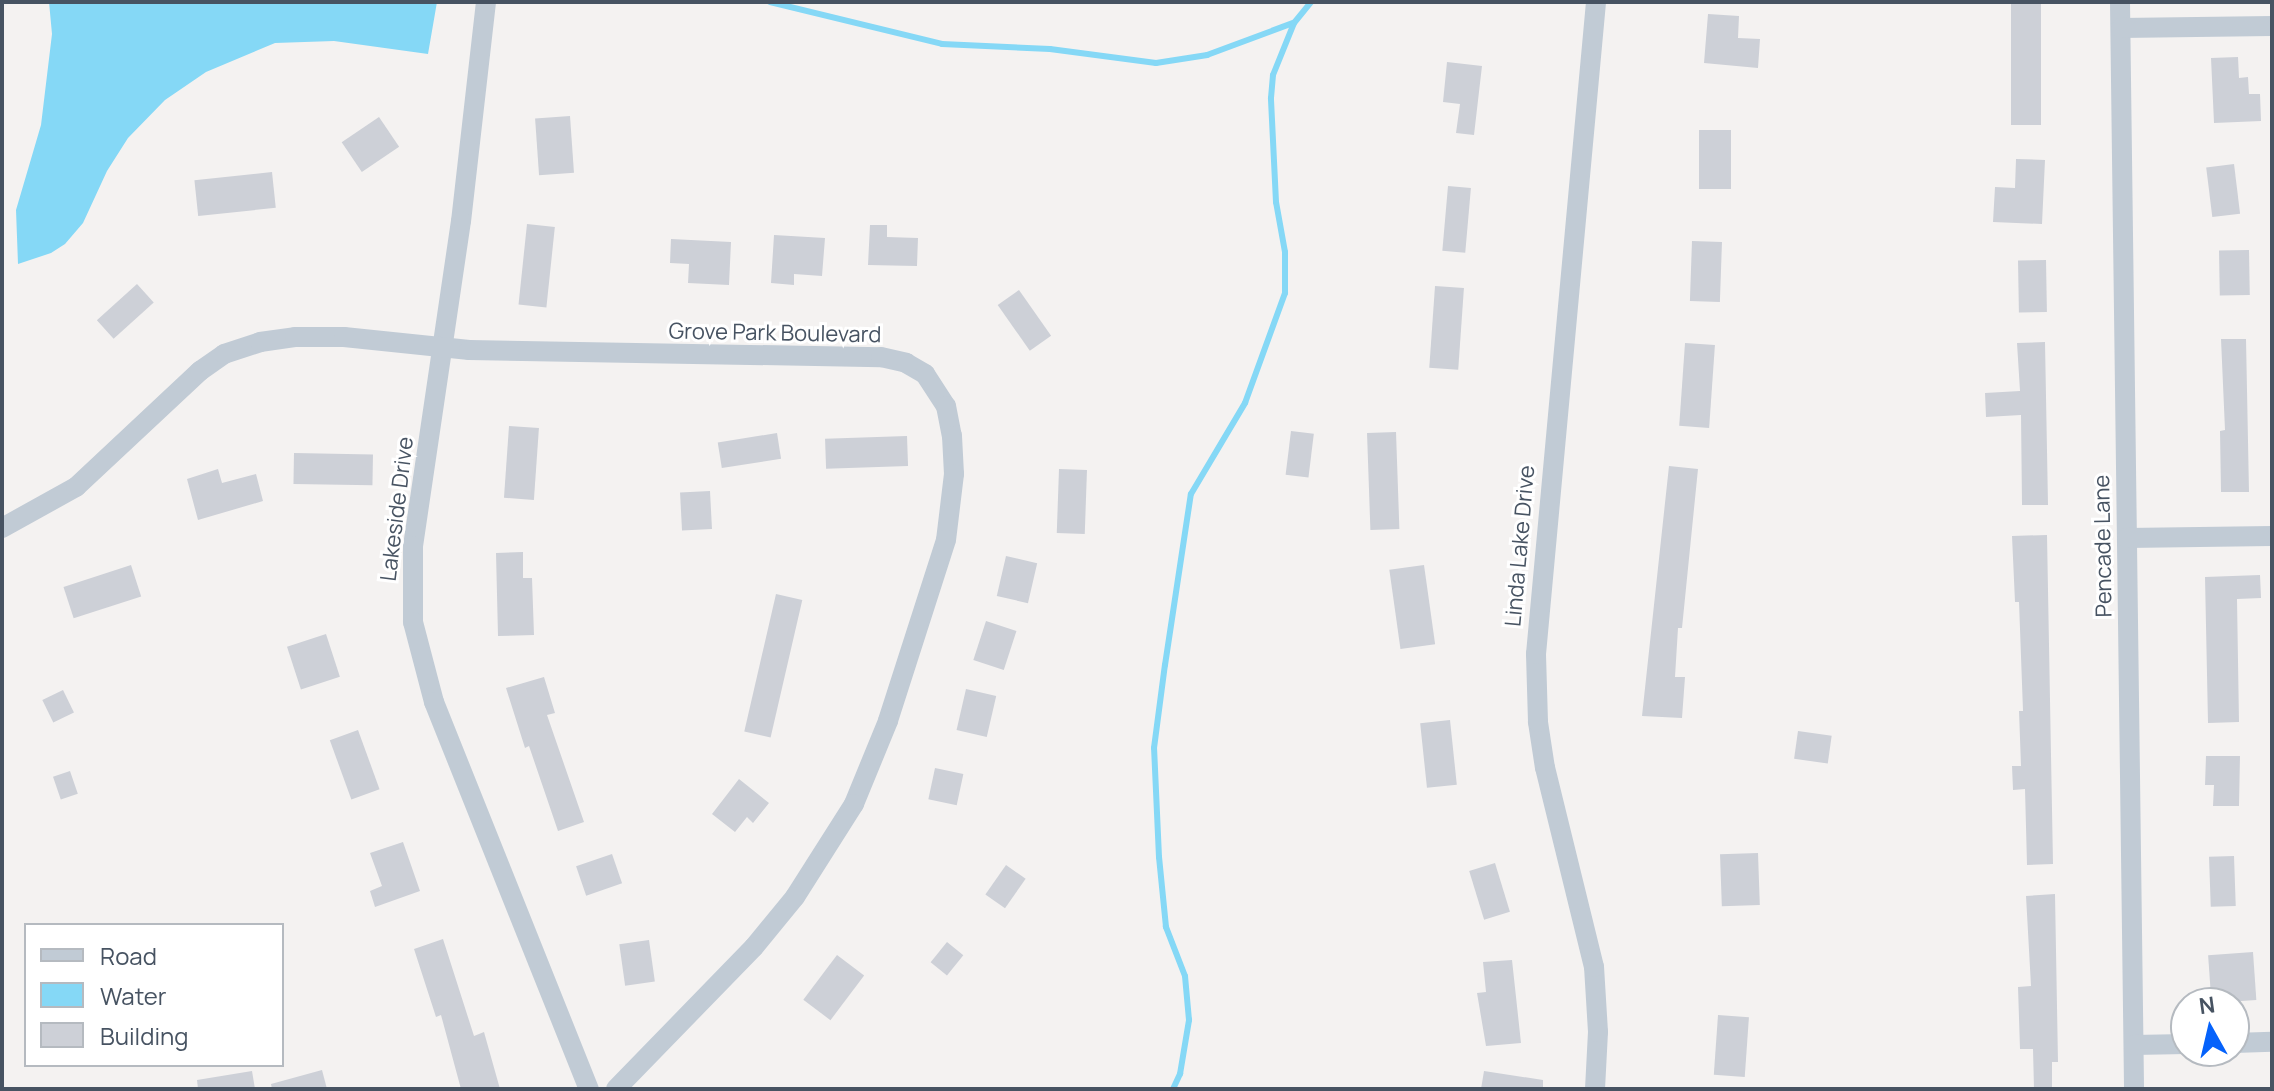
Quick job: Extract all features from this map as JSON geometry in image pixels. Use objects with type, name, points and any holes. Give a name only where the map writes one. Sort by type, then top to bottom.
[{"type":"street","name":"Lakeside Drive","points":[[486,2],[442,348],[413,546],[413,622],[434,702],[589,1089]]},
{"type":"street","name":"Linda Lake Drive","points":[[1595,1089],[1598,1032],[1594,967],[1545,768],[1538,722],[1536,654],[1596,2]]},
{"type":"street","name":"Pencade Lane","points":[[2120,2],[2134,1089]]},
{"type":"street","points":[[2121,28],[2272,26]]},
{"type":"street","name":"Grove Park Boulevard","points":[[2,528],[76,487],[200,371],[237,348],[295,337],[344,337],[442,348],[881,357],[906,363],[925,374],[946,406],[954,474],[946,540],[888,721],[854,804],[795,897],[754,947],[616,1089]]},
{"type":"street","points":[[2127,538],[2272,536]]},
{"type":"street","points":[[2250,1043],[2272,1042]]},
{"type":"street","points":[[2134,1045],[2170,1044]]},
{"type":"water","points":[[49,2],[437,2],[428,54],[334,41],[275,43],[206,72],[165,100],[128,138],[107,171],[83,223],[65,244],[51,253],[18,264],[16,210],[41,125],[52,34]]},
{"type":"building","points":[[2011,2],[2041,2],[2041,125],[2011,125]]},
{"type":"building","points":[[1708,14],[1739,16],[1738,38],[1760,39],[1758,68],[1704,63]]},
{"type":"building","points":[[2238,57],[2239,78],[2248,77],[2249,94],[2260,94],[2261,121],[2214,123],[2211,58]]},
{"type":"building","points":[[1447,62],[1482,66],[1474,135],[1456,133],[1460,104],[1443,102]]},
{"type":"building","points":[[570,116],[574,173],[539,175],[535,118]]},
{"type":"building","points":[[379,117],[399,147],[362,172],[342,142]]},
{"type":"building","points":[[1699,130],[1731,130],[1731,189],[1699,189]]},
{"type":"building","points":[[2016,159],[2045,160],[2042,224],[1993,222],[1995,187],[2015,188]]},
{"type":"building","points":[[2234,164],[2240,214],[2212,217],[2206,167]]},
{"type":"building","points":[[272,172],[276,208],[198,216],[194,180]]},
{"type":"building","points":[[1448,186],[1471,188],[1465,253],[1442,251]]},
{"type":"building","points":[[527,224],[555,227],[546,307],[519,305]]},
{"type":"building","points":[[870,225],[887,225],[887,237],[918,238],[917,266],[868,265]]},
{"type":"building","points":[[774,235],[825,238],[822,276],[794,274],[794,285],[771,283]]},
{"type":"building","points":[[671,239],[731,242],[729,285],[688,283],[689,264],[670,263]]},
{"type":"building","points":[[1692,241],[1722,242],[1720,302],[1690,301]]},
{"type":"building","points":[[2249,250],[2250,295],[2220,296],[2219,251]]},
{"type":"building","points":[[2018,260],[2046,260],[2047,312],[2019,312]]},
{"type":"building","points":[[137,284],[154,303],[114,339],[97,320]]},
{"type":"building","points":[[1435,286],[1464,288],[1458,370],[1429,368]]},
{"type":"building","points":[[1019,290],[1051,336],[1030,351],[998,305]]},
{"type":"building","points":[[2221,339],[2246,339],[2249,492],[2221,492],[2220,431],[2225,430]]},
{"type":"building","points":[[2045,342],[2048,505],[2022,505],[2021,415],[1986,417],[1985,393],[2020,391],[2017,343]]},
{"type":"building","points":[[1685,343],[1715,345],[1709,428],[1679,426]]},
{"type":"building","points":[[509,426],[539,428],[534,500],[504,498]]},
{"type":"building","points":[[1291,431],[1314,434],[1308,477],[1286,475]]},
{"type":"building","points":[[1396,432],[1399,529],[1370,530],[1367,433]]},
{"type":"building","points":[[777,433],[781,459],[722,468],[718,442]]},
{"type":"building","points":[[907,436],[908,466],[826,469],[825,439]]},
{"type":"building","points":[[294,453],[373,454],[372,485],[293,484]]},
{"type":"building","points":[[1669,466],[1698,469],[1682,628],[1678,628],[1675,677],[1685,677],[1682,718],[1642,716]]},
{"type":"building","points":[[218,469],[222,483],[256,474],[263,501],[198,520],[187,479]]},
{"type":"building","points":[[1059,469],[1087,470],[1085,534],[1057,533]]},
{"type":"building","points":[[710,491],[712,529],[682,531],[680,493]]},
{"type":"building","points":[[2047,535],[2053,864],[2027,865],[2025,789],[2013,790],[2012,766],[2021,766],[2019,711],[2023,711],[2019,602],[2015,602],[2012,536]]},
{"type":"building","points":[[523,552],[523,578],[532,578],[534,635],[498,636],[496,553]]},
{"type":"building","points":[[1006,556],[1037,563],[1028,603],[997,596]]},
{"type":"building","points":[[131,565],[141,596],[74,618],[63,587]]},
{"type":"building","points":[[1424,565],[1435,644],[1400,649],[1389,570]]},
{"type":"building","points":[[2260,575],[2261,598],[2237,599],[2239,722],[2208,723],[2205,577]]},
{"type":"building","points":[[776,594],[802,600],[771,737],[744,731]]},
{"type":"building","points":[[986,621],[1016,631],[1004,670],[973,660]]},
{"type":"building","points":[[326,634],[340,677],[301,689],[287,647]]},
{"type":"building","points":[[544,677],[555,713],[547,715],[584,822],[558,831],[529,746],[525,748],[506,688]]},
{"type":"building","points":[[966,689],[996,696],[987,737],[957,730]]},
{"type":"building","points":[[63,690],[74,712],[53,723],[42,700]]},
{"type":"building","points":[[1450,720],[1457,785],[1427,788],[1420,723]]},
{"type":"building","points":[[358,730],[380,789],[351,799],[330,740]]},
{"type":"building","points":[[1798,731],[1832,736],[1828,763],[1794,759]]},
{"type":"building","points":[[2206,756],[2240,756],[2239,806],[2213,806],[2214,785],[2205,785]]},
{"type":"building","points":[[935,768],[963,774],[957,805],[928,799]]},
{"type":"building","points":[[70,771],[78,794],[61,800],[53,777]]},
{"type":"building","points":[[739,779],[769,803],[753,823],[747,817],[735,832],[712,814]]},
{"type":"building","points":[[403,842],[420,891],[375,907],[370,891],[382,886],[370,853]]},
{"type":"building","points":[[1758,853],[1760,905],[1722,906],[1720,854]]},
{"type":"building","points":[[612,854],[622,883],[586,896],[576,866]]},
{"type":"building","points":[[2234,856],[2236,906],[2211,907],[2209,857]]},
{"type":"building","points":[[1495,863],[1510,912],[1484,920],[1469,871]]},
{"type":"building","points":[[1006,865],[1026,879],[1005,908],[985,894]]},
{"type":"building","points":[[2055,894],[2058,1062],[2052,1062],[2052,1089],[2034,1089],[2033,1049],[2020,1049],[2018,987],[2031,986],[2026,896]]},
{"type":"building","points":[[443,939],[474,1036],[484,1032],[500,1089],[461,1089],[441,1015],[436,1017],[414,949]]},
{"type":"building","points":[[649,940],[655,982],[625,986],[619,944]]},
{"type":"building","points":[[947,942],[963,955],[947,975],[931,962]]},
{"type":"building","points":[[2253,952],[2256,1000],[2250,1000],[2250,987],[2210,987],[2208,955]]},
{"type":"building","points":[[837,955],[864,975],[830,1020],[803,1000]]},
{"type":"building","points":[[1512,960],[1521,1043],[1486,1046],[1477,993],[1486,992],[1483,962]]},
{"type":"building","points":[[1718,1015],[1749,1017],[1745,1077],[1714,1075]]},
{"type":"building","points":[[322,1070],[327,1089],[272,1089],[271,1084]]},
{"type":"building","points":[[252,1071],[255,1089],[198,1089],[197,1080]]},
{"type":"building","points":[[1484,1071],[1543,1080],[1543,1089],[1481,1089]]},
{"type":"waterway","points":[[770,2],[942,44],[1050,49],[1156,63],[1207,55],[1293,23]]},
{"type":"waterway","points":[[1173,1089],[1180,1074],[1189,1020],[1185,976],[1166,927],[1154,748],[1191,494],[1245,403],[1285,293],[1285,252],[1276,202],[1271,98],[1273,75],[1294,23],[1311,2]]}]
